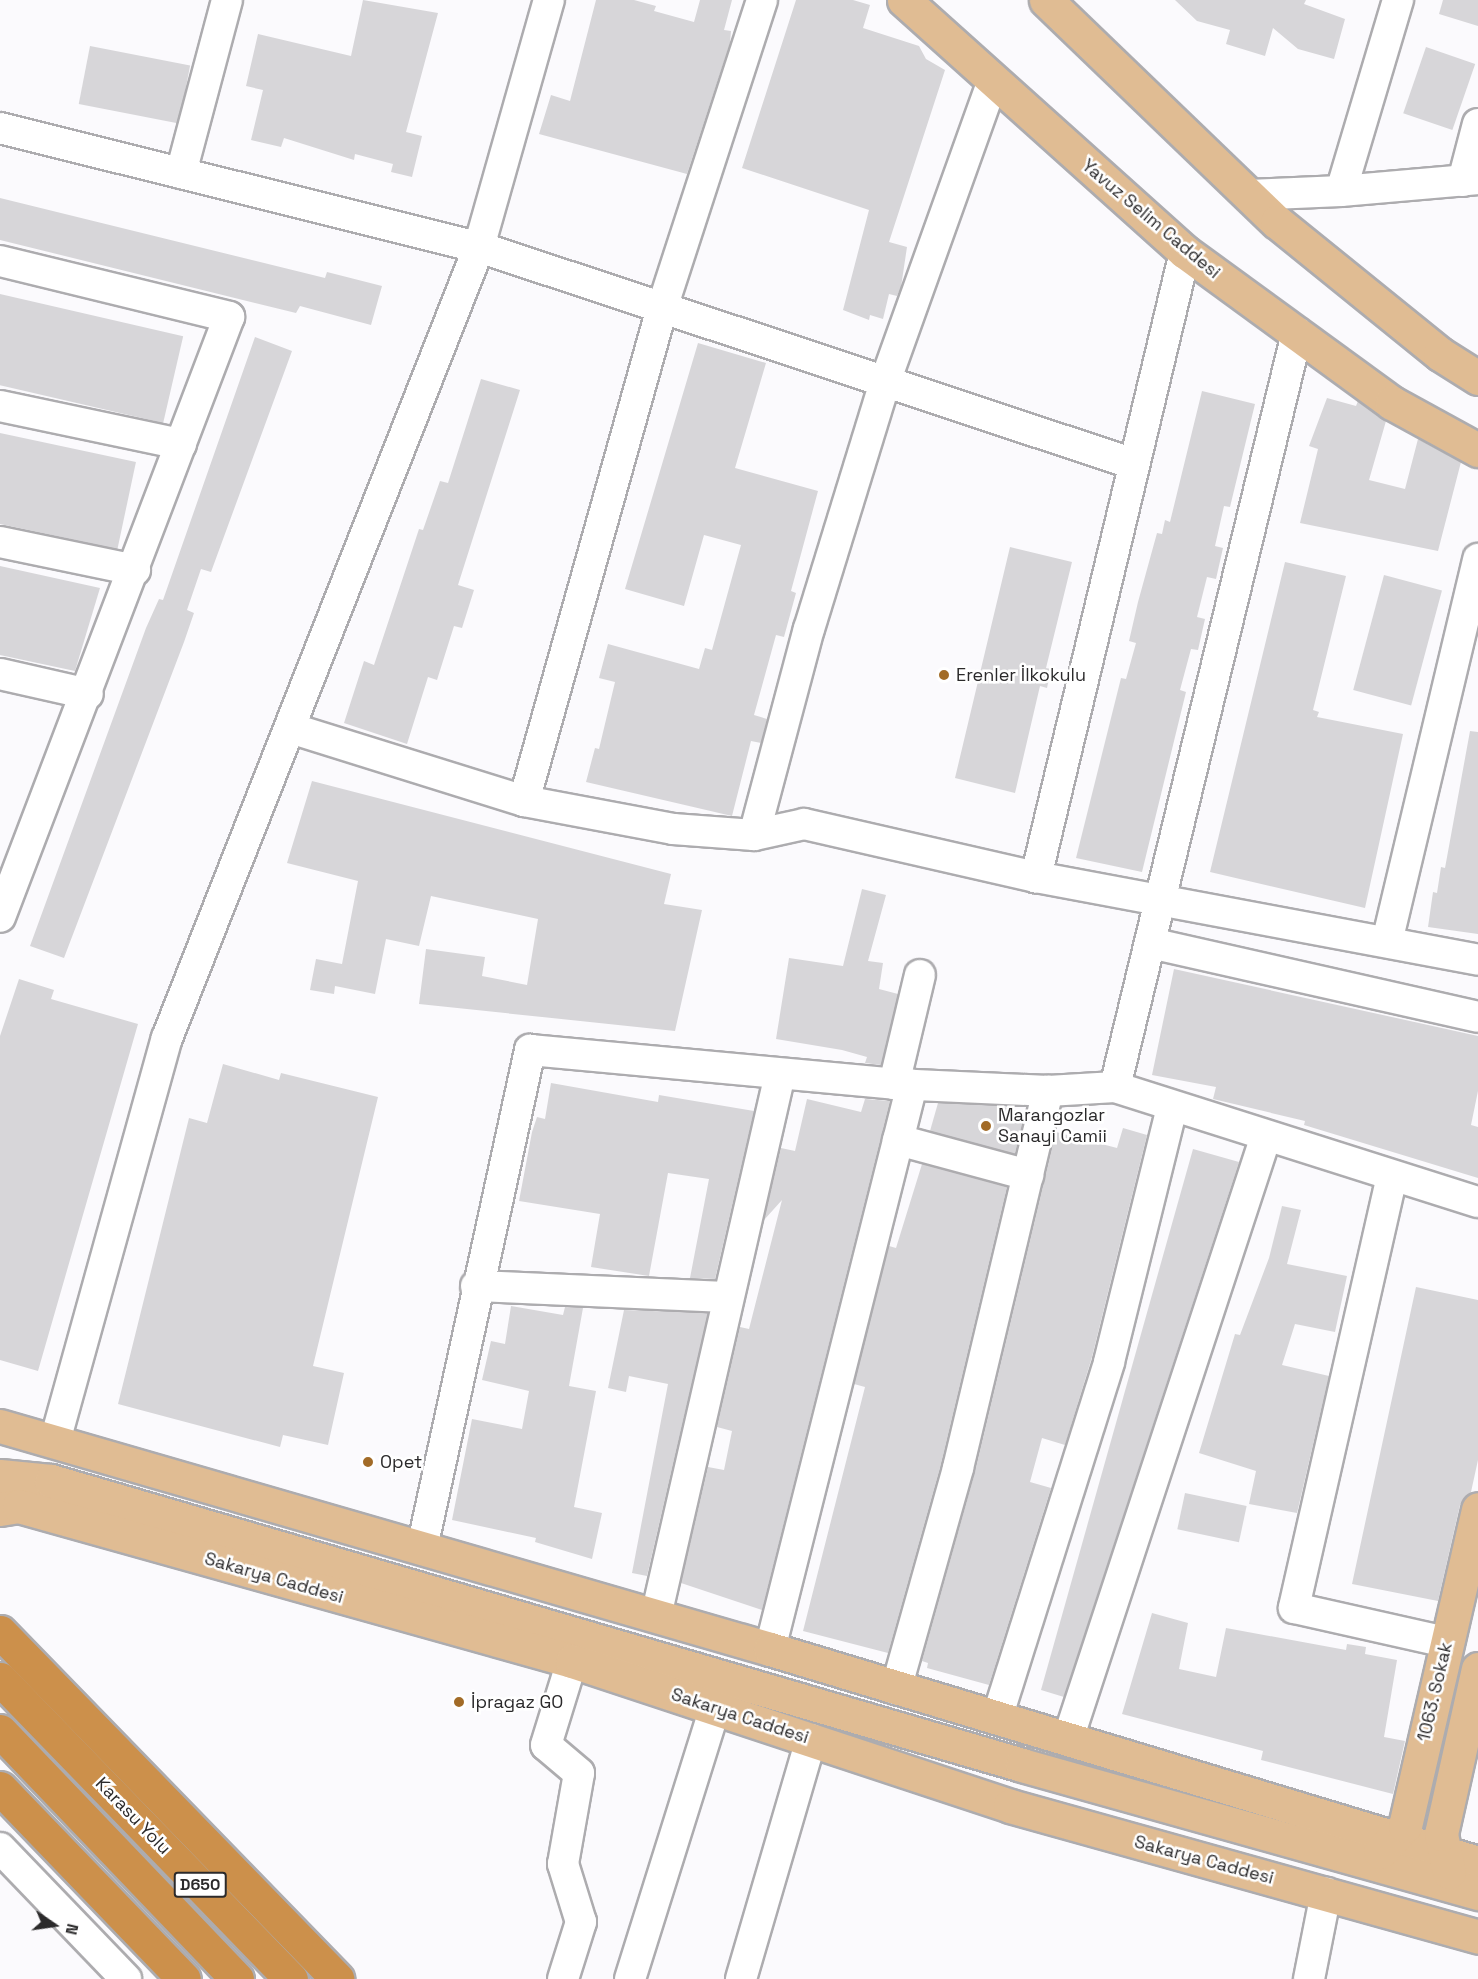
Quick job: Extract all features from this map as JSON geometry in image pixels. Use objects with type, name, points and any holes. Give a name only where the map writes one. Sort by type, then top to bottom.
[{"type":"highway","points":[[0,1632],[338,1979]]},
{"type":"highway","name":"Karasu Yolu","points":[[0,1679],[291,1979]]},
{"type":"highway","name":"Karasu Yolu","points":[[0,1731],[237,1979]]},
{"type":"highway","points":[[0,1788],[184,1979]]},
{"type":"main road","name":"Yavuz Selim Caddesi","points":[[904,0],[1185,252],[1392,403],[1478,450]]},
{"type":"main road","points":[[1046,0],[1250,195],[1440,354],[1478,378]]},
{"type":"main road","points":[[0,1426],[770,1649],[896,1689],[1478,1863]]},
{"type":"main road","name":"Sakarya Caddesi","points":[[0,1476],[51,1481],[1022,1765],[1465,1889]]},
{"type":"main road","name":"Sakarya Caddesi","points":[[0,1509],[19,1506],[572,1661],[1010,1806],[1478,1936]]},
{"type":"main road","name":"1063. Sokak","points":[[1370,1862],[1405,1826],[1478,1509]]},
{"type":"main road","name":"1063. Sokak","points":[[1465,1889],[1445,1854],[1441,1834],[1478,1669]]},
{"type":"street","points":[[181,173],[227,0]]},
{"type":"street","points":[[55,1442],[167,1038],[479,247],[549,0]]},
{"type":"street","points":[[524,801],[662,308],[762,0]]},
{"type":"street","points":[[1341,191],[1398,0]]},
{"type":"street","points":[[754,835],[809,629],[885,382],[993,81]]},
{"type":"street","points":[[1250,195],[1341,191],[1470,180],[1478,124]]},
{"type":"street","points":[[0,128],[479,247],[1131,464]]},
{"type":"street","points":[[1036,877],[1131,464],[1185,252]]},
{"type":"street","points":[[0,261],[229,317],[88,694],[0,917]]},
{"type":"street","points":[[1115,1088],[1162,901],[1297,333]]},
{"type":"street","points":[[0,406],[182,444]]},
{"type":"street","points":[[0,542],[135,570]]},
{"type":"street","points":[[1387,942],[1478,559]]},
{"type":"street","points":[[0,674],[88,694]]},
{"type":"street","points":[[290,728],[524,801],[673,829],[754,835],[804,824],[1036,877],[1478,960]]},
{"type":"street","points":[[1150,943],[1478,1017]]},
{"type":"street","points":[[770,1649],[898,1140],[903,1084],[920,975]]},
{"type":"street","points":[[422,1548],[476,1286],[530,1050],[903,1084],[1048,1091],[1115,1088],[1478,1202]]},
{"type":"street","points":[[656,1616],[780,1074]]},
{"type":"street","points":[[896,1689],[958,1468],[1048,1091]]},
{"type":"street","points":[[997,1718],[1109,1362],[1172,1107]]},
{"type":"street","points":[[1068,1739],[1266,1136]]},
{"type":"street","points":[[898,1140],[1028,1175]]},
{"type":"street","points":[[1392,1176],[1294,1608],[1446,1642]]},
{"type":"street","points":[[476,1286],[728,1297]]},
{"type":"street","points":[[563,1979],[581,1922],[563,1864],[579,1773],[546,1745],[572,1661]]},
{"type":"street","points":[[630,1979],[715,1707]]},
{"type":"street","points":[[741,1979],[811,1739]]},
{"type":"street","points":[[0,1848],[126,1979]]},
{"type":"street","points":[[1309,1979],[1326,1893]]},
{"type":"building","points":[[363,0],[438,13],[406,132],[422,136],[412,177],[391,172],[393,164],[355,154],[354,160],[284,138],[281,147],[251,140],[263,90],[246,86],[258,34],[351,56]]},
{"type":"building","points":[[596,0],[634,0],[656,6],[654,11],[694,22],[700,0],[732,0],[724,30],[731,31],[730,43],[687,174],[539,134],[551,95],[570,101]]},
{"type":"building","points":[[796,0],[853,0],[870,5],[863,28],[919,46],[926,59],[945,70],[889,242],[907,247],[901,287],[897,296],[889,294],[883,319],[870,315],[869,320],[843,310],[869,210],[742,168]]},
{"type":"building","points":[[1175,0],[1306,0],[1304,4],[1345,19],[1334,59],[1298,49],[1273,28],[1265,56],[1226,44],[1230,30],[1197,21]]},
{"type":"building","points":[[1443,0],[1478,0],[1478,26],[1439,14]]},
{"type":"building","points":[[90,46],[190,65],[179,123],[79,104]]},
{"type":"building","points":[[1426,47],[1475,64],[1452,130],[1403,113]]},
{"type":"building","points":[[0,198],[325,278],[327,272],[382,286],[371,325],[300,306],[296,313],[0,240]]},
{"type":"building","points":[[0,294],[183,336],[163,423],[0,385]]},
{"type":"building","points":[[255,337],[292,351],[211,572],[201,569],[187,610],[194,613],[184,642],[64,958],[30,946],[146,628],[159,599],[163,600]]},
{"type":"building","points":[[698,343],[766,363],[735,468],[818,491],[791,591],[796,593],[784,637],[776,635],[754,715],[767,719],[761,743],[751,741],[732,816],[586,782],[595,748],[599,749],[615,682],[599,678],[608,644],[699,669],[705,648],[712,650],[741,545],[704,535],[684,606],[625,589]]},
{"type":"building","points":[[481,379],[520,390],[458,585],[474,590],[462,628],[454,626],[437,680],[428,677],[407,744],[344,723],[364,661],[374,665],[419,529],[423,530],[440,481],[448,483]]},
{"type":"building","points":[[1202,391],[1255,404],[1230,507],[1224,506],[1215,546],[1223,548],[1216,579],[1207,577],[1197,617],[1205,619],[1198,650],[1191,649],[1180,690],[1186,692],[1142,872],[1076,858],[1121,678],[1126,679],[1136,643],[1129,641],[1138,602],[1157,533],[1162,534],[1165,520],[1170,522]]},
{"type":"building","points":[[1327,398],[1356,406],[1358,401],[1386,421],[1369,480],[1405,489],[1418,439],[1461,462],[1438,551],[1300,523],[1318,449],[1309,446]]},
{"type":"building","points":[[0,433],[136,462],[117,549],[0,524]]},
{"type":"building","points":[[1010,547],[1072,562],[1046,668],[1051,669],[1047,688],[1040,686],[1015,793],[955,778]]},
{"type":"building","points":[[1285,562],[1346,576],[1313,710],[1319,712],[1317,717],[1403,734],[1365,908],[1210,872]]},
{"type":"building","points":[[0,566],[100,588],[75,671],[0,655]]},
{"type":"building","points":[[1384,575],[1442,591],[1411,705],[1353,690]]},
{"type":"building","points":[[1470,731],[1478,732],[1478,934],[1428,927],[1433,892],[1437,893],[1441,867],[1445,868]]},
{"type":"building","points":[[312,781],[671,874],[664,904],[702,910],[675,1031],[419,1004],[426,949],[485,957],[482,976],[527,985],[538,919],[431,896],[419,946],[386,939],[375,994],[335,986],[334,994],[310,990],[316,959],[342,964],[358,881],[287,863]]},
{"type":"building","points":[[862,889],[886,895],[868,961],[883,963],[879,989],[898,994],[881,1065],[865,1063],[867,1057],[842,1050],[776,1039],[789,958],[843,966]]},
{"type":"building","points":[[1174,969],[1478,1036],[1478,1091],[1471,1125],[1478,1127],[1478,1178],[1304,1125],[1305,1121],[1213,1099],[1216,1087],[1152,1075]]},
{"type":"building","points":[[19,979],[54,990],[51,999],[138,1024],[38,1371],[0,1360],[0,1036]]},
{"type":"building","points":[[223,1064],[279,1080],[281,1073],[378,1097],[313,1366],[344,1373],[328,1445],[283,1435],[280,1447],[118,1404],[189,1118],[207,1123]]},
{"type":"building","points":[[551,1083],[658,1102],[659,1095],[754,1111],[715,1279],[690,1278],[709,1179],[668,1173],[649,1276],[591,1267],[600,1214],[519,1201],[532,1132],[537,1117],[545,1119]]},
{"type":"building","points":[[807,1099],[861,1112],[865,1099],[890,1101],[762,1610],[681,1583],[708,1467],[724,1470],[732,1431],[717,1427],[740,1327],[749,1329],[782,1200],[764,1220],[781,1148],[795,1151]]},
{"type":"building","name":"Marangozlar Sanayi Camii","points":[[938,1103],[1001,1106],[1025,1113],[1015,1154],[930,1131]]},
{"type":"building","points":[[1123,1128],[1147,1135],[1092,1357],[1065,1445],[1042,1438],[1030,1482],[1051,1488],[989,1685],[927,1668],[928,1663],[922,1661],[975,1472],[1056,1132],[1117,1148]]},
{"type":"building","points":[[1193,1149],[1239,1162],[1064,1697],[1041,1690]]},
{"type":"building","points":[[922,1164],[1007,1187],[941,1464],[888,1653],[803,1631],[865,1387],[854,1384],[889,1246],[896,1248]]},
{"type":"building","points":[[1282,1206],[1301,1210],[1287,1264],[1347,1276],[1335,1332],[1295,1324],[1282,1365],[1329,1376],[1297,1513],[1249,1504],[1256,1471],[1199,1453],[1235,1334],[1240,1335],[1269,1258]]},
{"type":"building","points":[[1416,1287],[1478,1300],[1478,1460],[1471,1492],[1460,1505],[1438,1601],[1352,1584]]},
{"type":"building","points":[[511,1306],[563,1315],[565,1307],[583,1308],[569,1386],[596,1391],[574,1507],[602,1513],[592,1559],[535,1542],[536,1538],[452,1520],[472,1419],[522,1429],[529,1391],[482,1380],[491,1341],[505,1344]]},
{"type":"building","points":[[624,1310],[708,1313],[647,1576],[632,1573],[668,1384],[629,1376],[626,1392],[608,1388]]},
{"type":"building","points":[[1185,1493],[1247,1506],[1239,1542],[1177,1529]]},
{"type":"building","points":[[1152,1613],[1188,1623],[1179,1669],[1216,1677],[1226,1628],[1346,1650],[1347,1644],[1366,1647],[1365,1654],[1397,1660],[1384,1737],[1405,1741],[1393,1794],[1261,1760],[1263,1751],[1122,1714]]},
{"type":"place","name":"Erenler İlkokulu","points":[[944,675]]},
{"type":"place","name":"Marangozlar Sanayi Camii","points":[[986,1126]]},
{"type":"place","name":"Opet","points":[[368,1462]]},
{"type":"place","name":"İpragaz GO","points":[[459,1702]]}]
